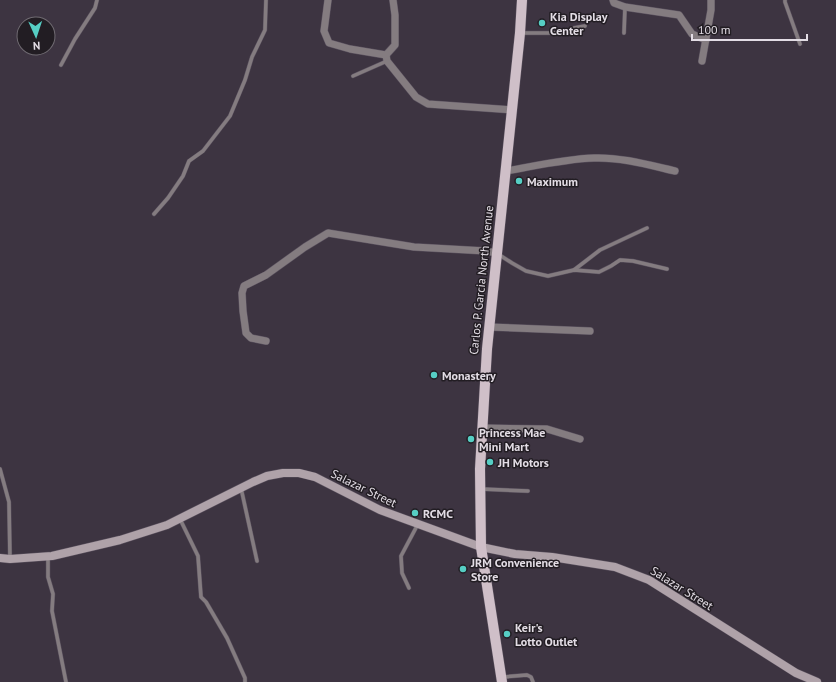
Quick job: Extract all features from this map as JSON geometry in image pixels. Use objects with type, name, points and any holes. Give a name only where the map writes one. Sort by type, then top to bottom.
[{"type":"main road","name":"Carlos P. Garcia North Avenue","points":[[502,680],[481,547],[480,470],[487,348],[520,33],[522,0]]},
{"type":"street","points":[[328,0],[324,31],[329,43],[387,58],[416,98],[428,104],[512,110]]},
{"type":"street","points":[[387,58],[395,45],[395,15],[393,0]]},
{"type":"street","points":[[613,0],[614,3],[625,7],[679,15],[692,34],[706,40]]},
{"type":"street","points":[[702,61],[711,10],[711,0]]},
{"type":"street","points":[[506,171],[573,159],[595,158],[620,159],[675,171]]},
{"type":"street","points":[[266,342],[251,338],[246,333],[242,293],[244,286],[266,275],[328,233],[414,246],[497,253]]},
{"type":"street","points":[[489,328],[590,331]]},
{"type":"street","points":[[482,428],[547,429],[580,439]]},
{"type":"street","name":"Salazar Street","points":[[0,558],[10,559],[48,557],[120,540],[167,525],[267,476],[283,473],[299,473],[314,477],[380,510],[481,547],[515,554],[552,557],[615,567],[649,580],[796,673],[818,682]]},
{"type":"lane","points":[[61,65],[75,39],[95,8],[97,0]]},
{"type":"lane","points":[[154,214],[168,198],[183,176],[189,161],[203,151],[230,116],[252,57],[265,30],[266,0]]},
{"type":"lane","points":[[785,0],[800,44]]},
{"type":"lane","points":[[624,33],[625,7]]},
{"type":"lane","points":[[520,33],[570,33],[574,28],[585,26]]},
{"type":"lane","points":[[353,76],[387,58]]},
{"type":"lane","points":[[574,270],[600,250],[647,228]]},
{"type":"lane","points":[[497,253],[526,271],[548,276],[574,270],[599,272],[620,260],[633,261],[667,269]]},
{"type":"lane","points":[[0,469],[9,502],[10,559]]},
{"type":"lane","points":[[241,488],[257,561]]},
{"type":"lane","points":[[480,489],[528,491]]},
{"type":"lane","points":[[180,518],[198,556],[201,597],[206,602],[227,638],[245,678],[245,682]]},
{"type":"lane","points":[[409,588],[402,573],[401,556],[418,524]]},
{"type":"lane","points":[[48,557],[48,577],[53,594],[52,611],[66,682]]},
{"type":"lane","points":[[502,680],[525,674],[530,676],[533,682]]},
{"type":"place","name":"Kia Display Center","points":[[542,23]]},
{"type":"place","name":"Maximum","points":[[519,181]]},
{"type":"place","name":"Monastery","points":[[434,375]]},
{"type":"place","name":"Princess Mae Mini Mart","points":[[471,439]]},
{"type":"place","name":"JH Motors","points":[[490,462]]},
{"type":"place","name":"RCMC","points":[[415,513]]},
{"type":"place","name":"JRM Convenience Store","points":[[463,569]]},
{"type":"place","name":"Keir's Lotto Outlet","points":[[507,634]]}]
